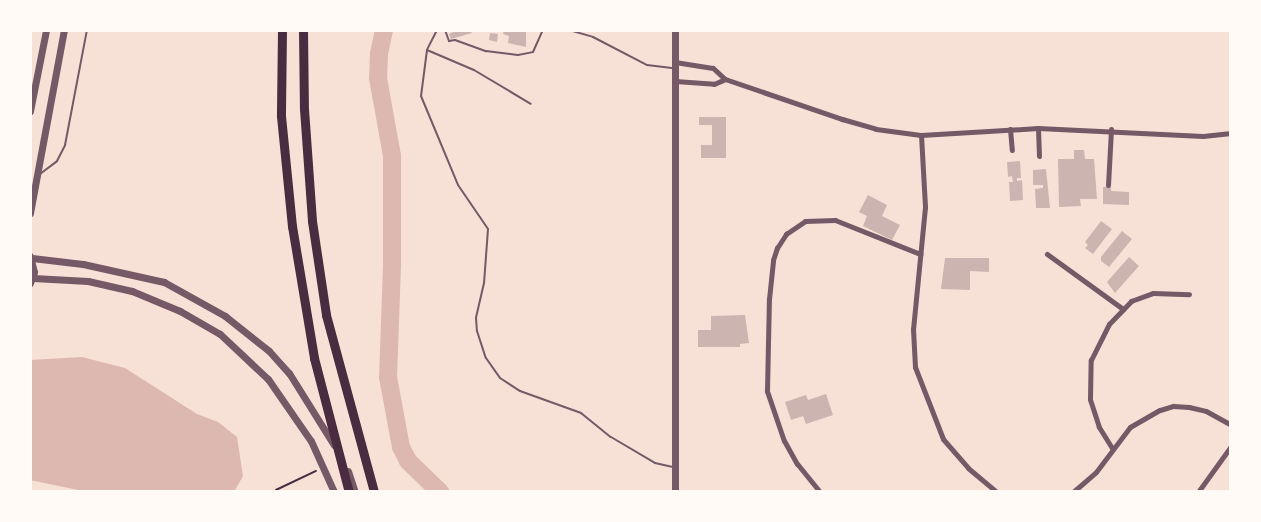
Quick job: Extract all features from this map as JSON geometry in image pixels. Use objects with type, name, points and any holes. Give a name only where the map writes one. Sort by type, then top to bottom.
[{"type":"highway","points":[[282,30],[281,116],[292,226],[314,358],[350,492]]},
{"type":"highway","points":[[303,30],[304,109],[314,232],[326,315],[374,492]]},
{"type":"street","points":[[30,111],[46,30]]},
{"type":"street","points":[[30,213],[64,30]]},
{"type":"street","points":[[675,30],[675,492]]},
{"type":"street","points":[[675,65],[713,68],[725,79],[853,122],[921,135],[1038,128],[1111,129],[1203,136],[1231,133]]},
{"type":"street","points":[[675,81],[714,84],[725,79]]},
{"type":"street","points":[[1038,128],[1039,156]]},
{"type":"street","points":[[1010,129],[1012,150]]},
{"type":"street","points":[[1108,185],[1111,129]]},
{"type":"street","points":[[921,135],[925,207],[913,329],[915,367],[943,439],[969,468],[997,492]]},
{"type":"street","points":[[820,492],[797,464],[784,441],[766,391],[773,260],[777,248],[786,234],[805,221],[835,220],[920,254]]},
{"type":"street","points":[[1047,254],[1123,309]]},
{"type":"street","points":[[334,492],[311,441],[268,379],[220,334],[180,311],[132,291],[88,281],[31,280],[31,257],[112,270],[164,282],[225,316],[269,351],[289,373],[320,420],[347,470],[355,492]]},
{"type":"street","points":[[1112,448],[1099,427],[1090,399],[1091,360],[1109,324],[1131,301],[1153,293],[1190,294]]},
{"type":"street","points":[[1073,492],[1096,472],[1112,448],[1130,427],[1142,418],[1173,406],[1206,411],[1231,425]]},
{"type":"street","points":[[1198,492],[1231,446]]},
{"type":"lane","points":[[37,176],[57,161],[65,145],[87,30]]},
{"type":"lane","points":[[437,30],[427,50],[421,96],[458,185],[488,230],[484,283],[476,318],[477,331],[486,358],[500,378],[520,391],[581,413],[629,448],[655,463],[675,468]]},
{"type":"lane","points":[[446,30],[449,41],[455,40],[486,51],[518,55],[533,52],[543,30]]},
{"type":"lane","points":[[569,30],[593,37],[646,65],[675,65]]},
{"type":"lane","points":[[427,50],[474,70],[531,104]]},
{"type":"path","points":[[276,490],[323,468]]},
{"type":"shaded area","points":[[82,357],[125,368],[197,414],[218,422],[237,437],[243,476],[234,492],[88,492],[30,480],[30,360]]},
{"type":"building","points":[[457,30],[470,30],[472,33],[451,39],[449,34]]},
{"type":"building","points":[[504,30],[526,30],[526,47],[508,43],[509,36],[503,34]]},
{"type":"building","points":[[490,33],[498,34],[497,42],[489,40]]},
{"type":"building","points":[[699,117],[726,117],[726,158],[701,158],[701,145],[712,145],[712,125],[699,125]]},
{"type":"building","points":[[1074,150],[1084,150],[1085,159],[1094,159],[1097,199],[1080,199],[1081,206],[1059,207],[1058,159],[1074,159]]},
{"type":"building","points":[[1020,161],[1021,178],[1017,178],[1017,181],[1022,180],[1023,200],[1010,201],[1009,182],[1013,182],[1012,176],[1008,177],[1007,162]]},
{"type":"building","points":[[1046,169],[1050,208],[1036,208],[1035,189],[1043,188],[1043,185],[1033,185],[1033,170]]},
{"type":"building","points":[[1103,187],[1111,187],[1111,191],[1129,192],[1129,205],[1103,204]]},
{"type":"building","points":[[868,195],[887,205],[882,216],[900,225],[892,240],[863,226],[867,216],[859,212]]},
{"type":"building","points":[[1101,221],[1112,229],[1093,254],[1085,248],[1088,245],[1085,242]]},
{"type":"building","points":[[1122,231],[1132,239],[1109,267],[1101,261],[1101,257]]},
{"type":"building","points":[[1129,257],[1139,266],[1115,293],[1107,282]]},
{"type":"building","points":[[945,258],[989,258],[989,272],[970,271],[970,290],[941,289]]},
{"type":"building","points":[[745,315],[749,343],[740,344],[740,347],[698,347],[698,330],[711,330],[711,316]]},
{"type":"building","points":[[826,394],[833,415],[806,424],[803,416],[791,420],[785,402],[806,395],[808,400]]},
{"type":"waterway","points":[[384,30],[379,53],[378,78],[392,156],[392,265],[388,377],[401,447],[408,461],[440,492]]}]
